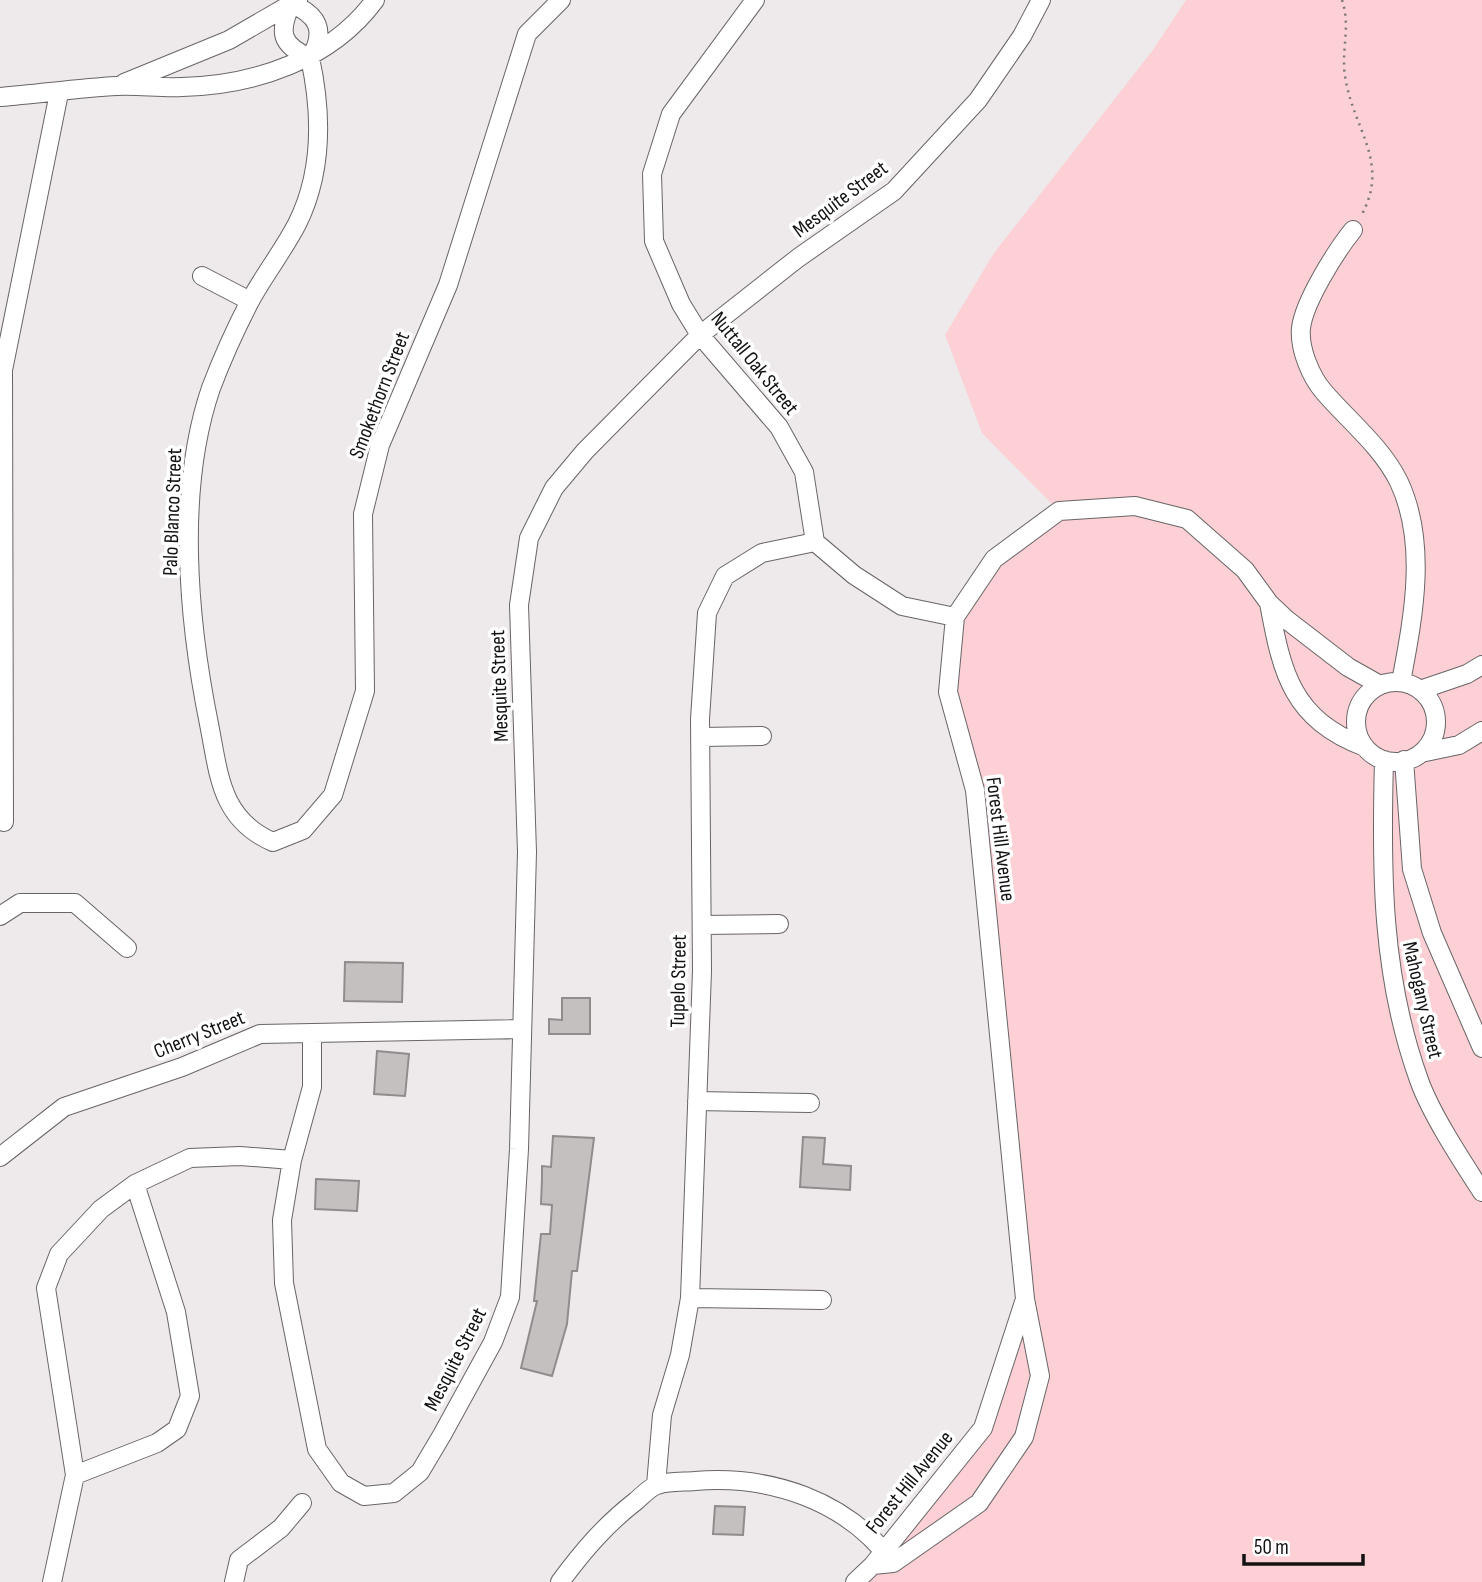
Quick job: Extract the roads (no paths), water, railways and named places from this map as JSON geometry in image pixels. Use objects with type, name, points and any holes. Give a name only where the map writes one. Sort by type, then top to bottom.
[{"type":"street","points":[[0,97],[117,86],[184,87],[228,81],[284,68],[310,58],[348,29],[376,0]]},
{"type":"street","name":"Smokethorn Street","points":[[273,842],[303,830],[333,795],[365,691],[363,514],[380,445],[448,285],[527,34],[561,0]]},
{"type":"street","name":"Nuttall Oak Street","points":[[755,0],[671,114],[652,174],[654,241],[681,304],[700,335],[779,427],[804,472],[815,542]]},
{"type":"street","name":"Mesquite Street","points":[[292,1160],[282,1220],[284,1283],[317,1449],[341,1483],[364,1496],[394,1493],[420,1472],[494,1342],[510,1297],[519,1149],[527,852],[519,605],[530,538],[554,488],[585,451],[700,335],[798,258],[894,191],[978,100],[1022,36],[1041,0]]},
{"type":"street","points":[[293,1],[313,15],[318,23],[318,44],[310,58]]},
{"type":"street","points":[[293,1],[284,20],[285,41],[291,48],[310,58]]},
{"type":"street","points":[[117,86],[229,40],[293,1]]},
{"type":"street","name":"Palo Blanco Street","points":[[273,842],[256,835],[241,822],[226,801],[201,687],[192,612],[190,513],[193,462],[212,387],[250,302],[298,222],[313,175],[320,128],[318,96],[310,58]]},
{"type":"street","points":[[4,822],[3,370],[59,93]]},
{"type":"street","points":[[1353,230],[1330,259],[1301,327],[1303,353],[1322,390],[1370,440],[1399,482],[1410,517],[1416,577],[1401,682]]},
{"type":"street","points":[[202,276],[250,302]]},
{"type":"street","name":"Forest Hill Avenue","points":[[855,1582],[873,1565],[979,1503],[1024,1437],[1040,1376],[1025,1298],[975,790],[947,692],[955,617],[994,559],[1059,511],[1098,506],[1135,506],[1187,519],[1245,570],[1269,603],[1348,667],[1380,685]]},
{"type":"street","points":[[815,542],[854,575],[902,606],[955,617]]},
{"type":"street","name":"Tupelo Street","points":[[656,1485],[662,1415],[680,1355],[690,1298],[698,1101],[702,925],[701,737],[707,613],[725,576],[762,553],[815,542]]},
{"type":"street","name":"Forest Hill Avenue","points":[[1269,603],[1278,654],[1292,691],[1307,711],[1326,729],[1364,747]]},
{"type":"street","points":[[1420,690],[1482,665]]},
{"type":"street","points":[[1412,757],[1428,746],[1436,726],[1433,706],[1420,690],[1401,682],[1380,685],[1364,698],[1356,717],[1359,738],[1364,747],[1384,760],[1412,757],[1459,746],[1482,731]]},
{"type":"street","points":[[701,737],[762,736]]},
{"type":"street","name":"Mahogany Street","points":[[1412,757],[1412,869],[1432,933],[1482,1048]]},
{"type":"street","name":"Mahogany Street","points":[[1384,760],[1381,871],[1385,942],[1396,1002],[1420,1082],[1482,1192]]},
{"type":"street","points":[[0,916],[19,903],[75,903],[127,948]]},
{"type":"street","points":[[702,925],[779,924]]},
{"type":"street","name":"Cherry Street","points":[[0,1157],[64,1107],[182,1067],[260,1034],[521,1029]]},
{"type":"street","points":[[52,1582],[75,1475],[46,1288],[59,1254],[101,1209],[135,1184],[190,1158],[240,1156],[292,1160],[312,1087],[312,1034]]},
{"type":"street","points":[[698,1101],[810,1103]]},
{"type":"street","points":[[75,1475],[157,1443],[177,1429],[190,1396],[176,1312],[135,1184]]},
{"type":"street","points":[[690,1298],[822,1300]]},
{"type":"street","name":"Forest Hill Avenue","points":[[888,1556],[983,1428],[1025,1298]]},
{"type":"street","points":[[560,1582],[587,1545],[614,1518],[656,1485],[711,1480],[793,1490],[830,1505],[888,1556]]},
{"type":"street","points":[[234,1582],[239,1560],[281,1528],[302,1503]]}]
